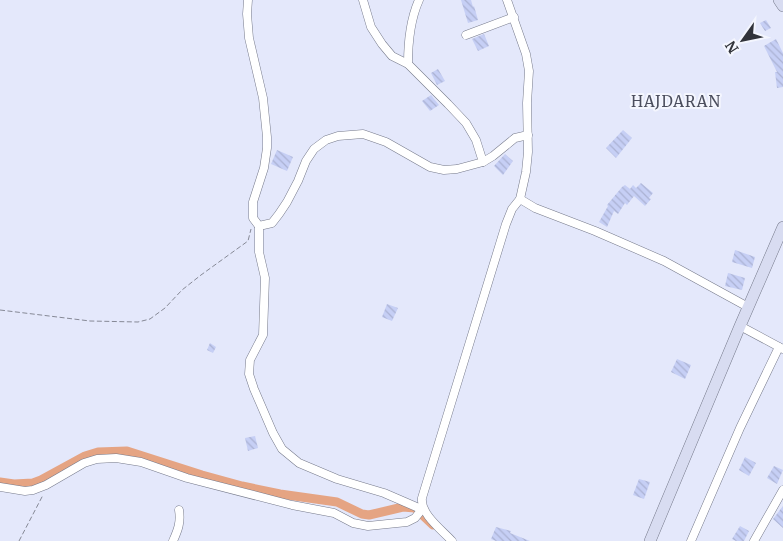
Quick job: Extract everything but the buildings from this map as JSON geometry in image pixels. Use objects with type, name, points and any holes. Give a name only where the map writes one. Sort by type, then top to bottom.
[{"type":"main road","points":[[779,0],[783,6]]},
{"type":"main road","points":[[650,541],[783,228]]},
{"type":"street","points":[[248,0],[249,38],[268,137],[264,168],[253,202],[253,218],[259,226],[259,252],[265,278],[263,335],[250,360],[249,374],[254,389],[282,449],[299,463],[337,479],[384,494],[420,512],[428,517],[452,541]]},
{"type":"street","points":[[363,0],[371,27],[382,44],[392,56],[408,64],[466,123],[476,140],[482,162]]},
{"type":"street","points":[[408,64],[411,25],[419,0]]},
{"type":"street","points":[[0,487],[25,491],[33,490],[46,485],[84,463],[97,459],[116,458],[141,462],[187,478],[292,506],[334,513],[353,523],[368,526],[407,522],[420,512],[424,489],[503,233],[512,209],[520,199],[527,165],[528,62],[507,0]]},
{"type":"street","points":[[466,34],[514,17]]},
{"type":"street","points":[[259,226],[272,224],[294,188],[306,161],[314,149],[326,140],[338,136],[363,134],[386,142],[430,166],[444,170],[482,162],[493,156],[515,138],[528,135]]},
{"type":"street","points":[[520,199],[535,208],[595,231],[664,261],[748,307]]},
{"type":"street","points":[[691,541],[740,428],[781,348],[740,326]]},
{"type":"street","points":[[754,541],[783,490]]},
{"type":"street","points":[[173,541],[179,528],[179,510]]},
{"type":"path","points":[[0,310],[90,321],[138,322],[150,319],[165,308],[182,290],[248,241],[253,218]]},
{"type":"path","points":[[19,541],[41,500],[46,485]]},
{"type":"waterway","points":[[0,482],[14,484],[33,483],[85,456],[98,452],[127,451],[242,486],[280,494],[337,502],[362,514],[369,515],[403,507],[415,508],[433,525]]},
{"type":"district","name":"HAJDARAN","points":[[676,101]]}]
